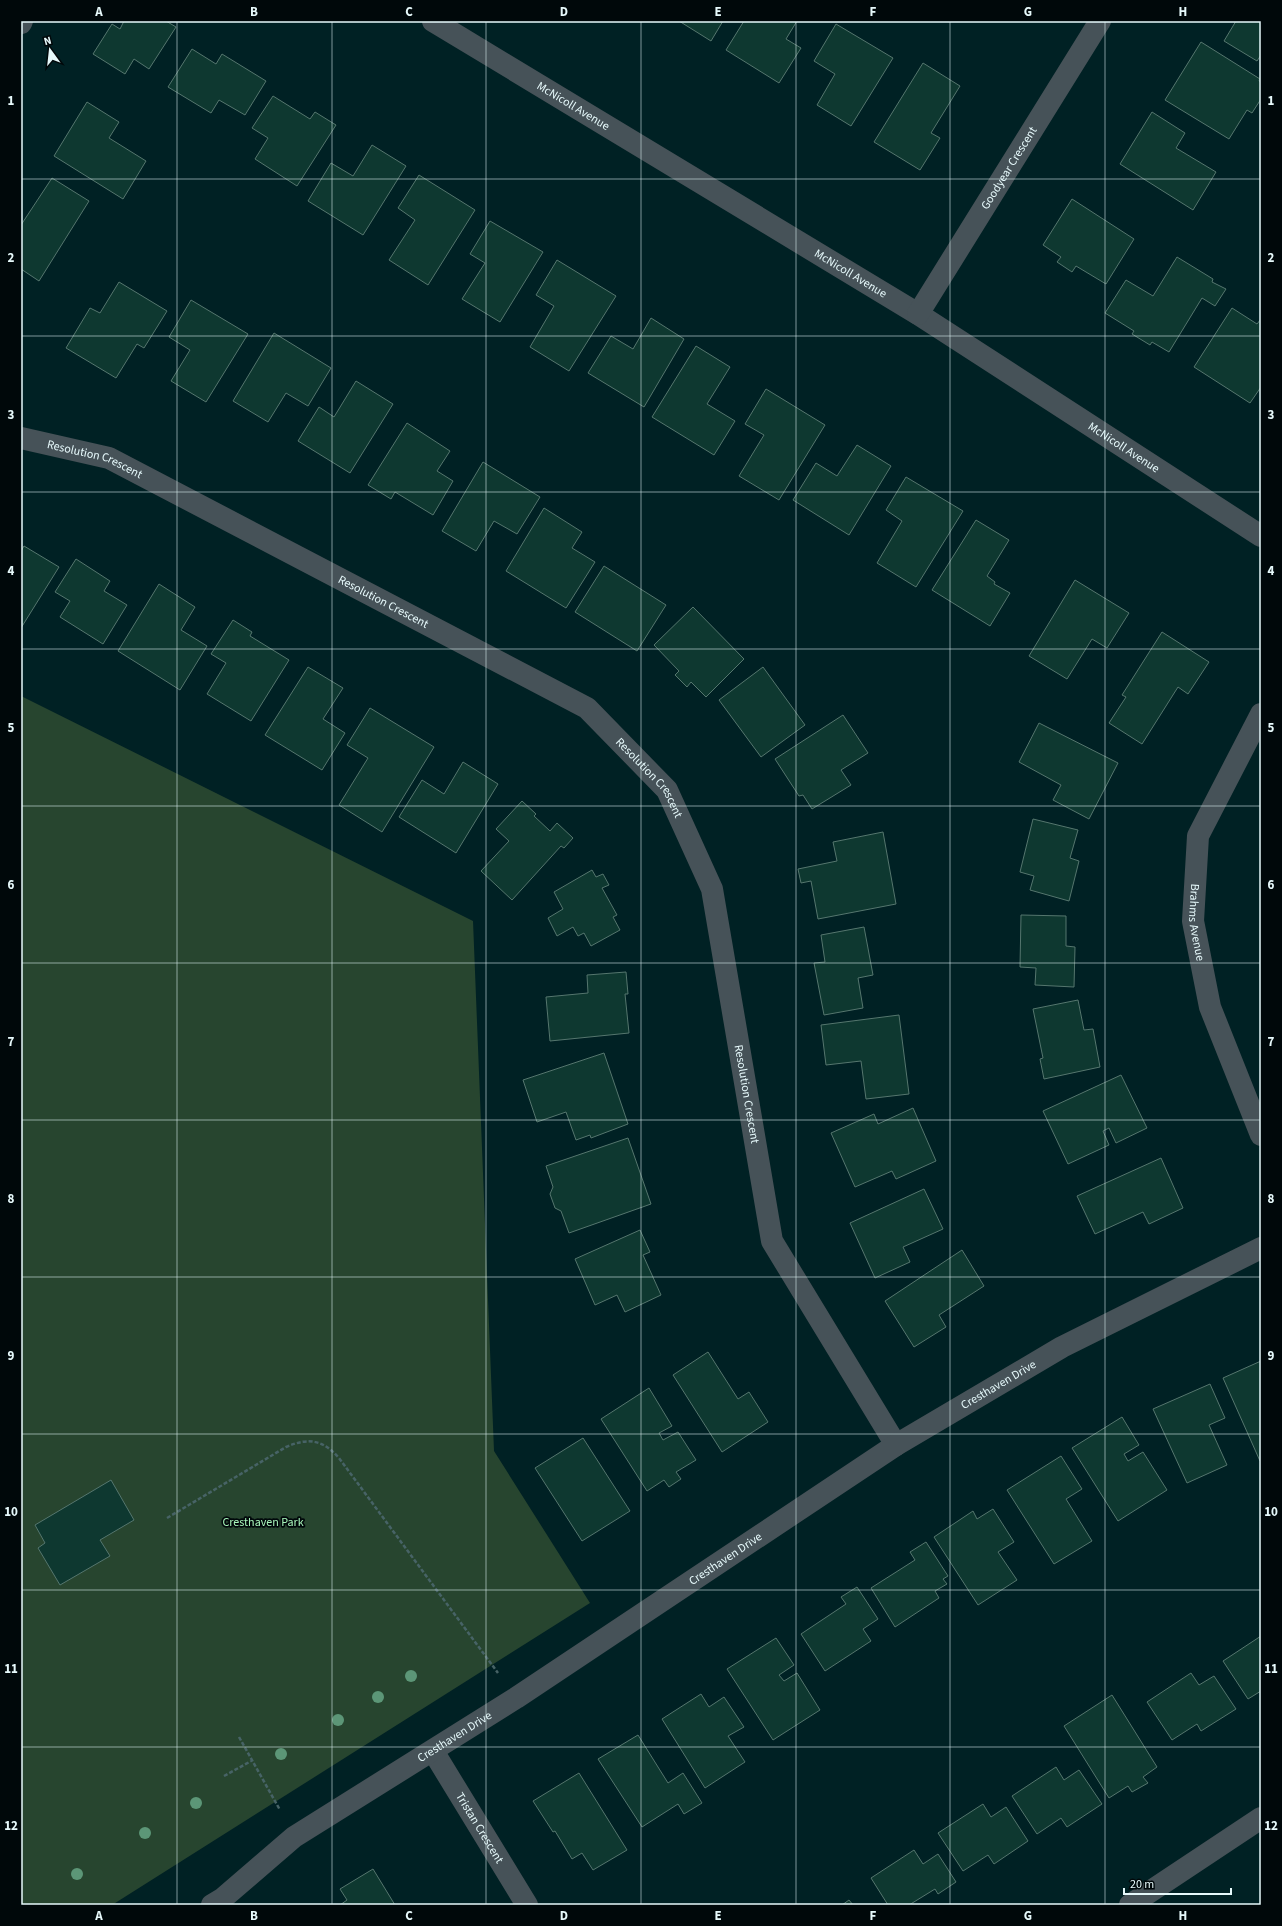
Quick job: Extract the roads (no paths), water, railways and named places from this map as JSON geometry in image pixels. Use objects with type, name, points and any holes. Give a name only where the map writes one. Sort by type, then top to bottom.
[{"type":"street","name":"McNicoll Avenue","points":[[433,21],[918,314],[1261,536]]},
{"type":"street","name":"Goodyear Crescent","points":[[918,314],[1100,21]]},
{"type":"street","name":"Resolution Crescent","points":[[21,438],[109,458],[587,708],[667,790],[712,889],[772,1241],[896,1445]]},
{"type":"street","name":"Brahms Avenue","points":[[1261,714],[1198,836],[1193,921],[1210,1007],[1261,1135]]},
{"type":"street","name":"Cresthaven Drive","points":[[212,1905],[294,1837],[516,1698],[896,1445],[1062,1347],[1261,1248]]},
{"type":"street","name":"Tristan Crescent","points":[[433,1751],[527,1905]]},
{"type":"street","points":[[1130,1905],[1261,1818]]},
{"type":"park label","name":"Cresthaven Park","points":[[263,1522]]}]
